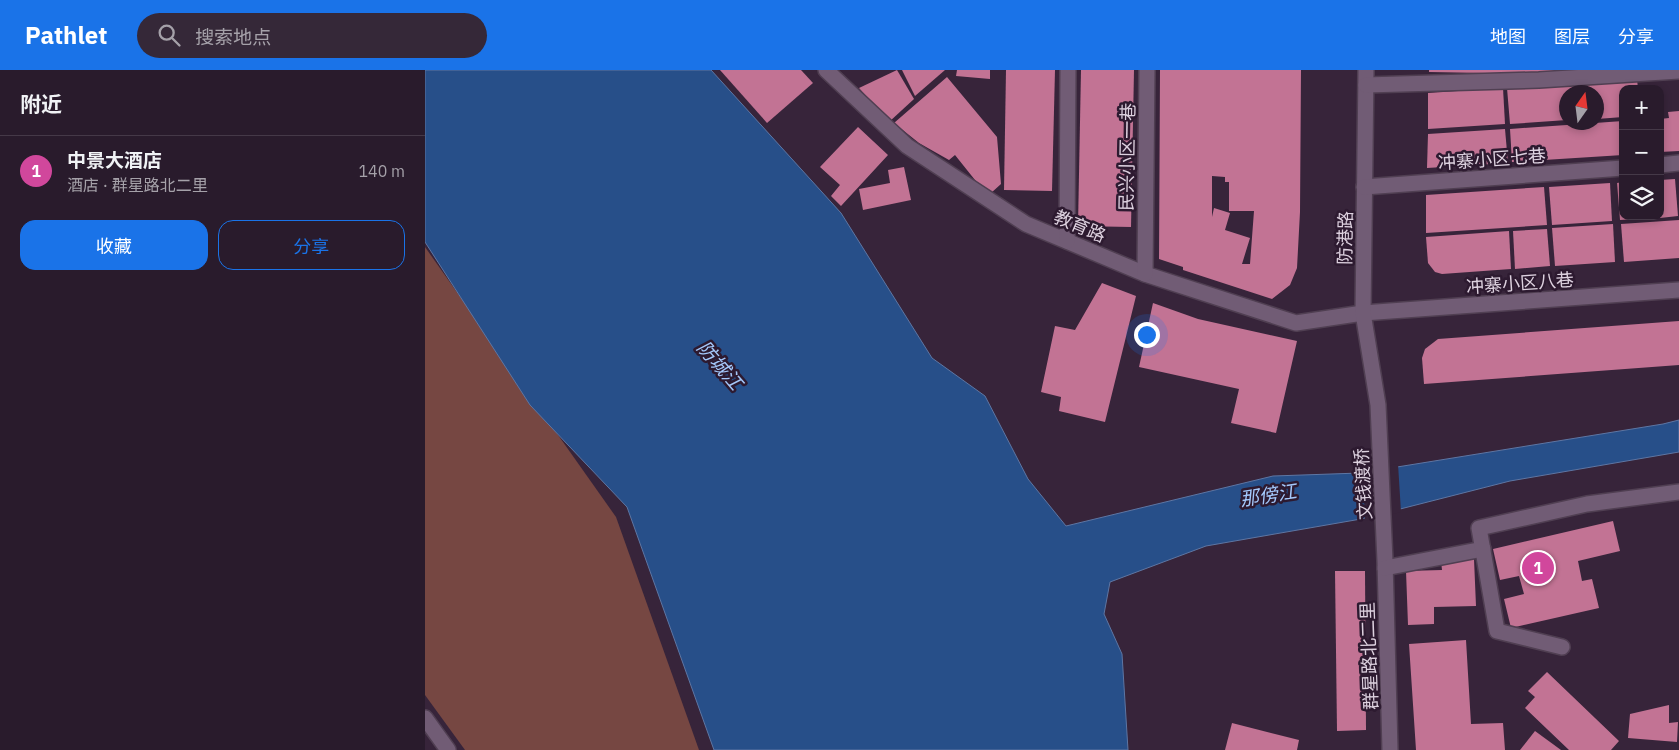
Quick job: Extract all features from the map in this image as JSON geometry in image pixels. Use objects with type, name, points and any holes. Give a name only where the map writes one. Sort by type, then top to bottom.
[{"type":"street","name":"教育路","points":[[826,70],[907,146],[1026,224],[1145,274],[1296,323],[1363,313]]},
{"type":"street","points":[[1067,241],[1068,70]]},
{"type":"street","name":"民兴小区一巷","points":[[1145,274],[1147,70]]},
{"type":"street","points":[[1366,77],[1539,80],[1679,71]]},
{"type":"street","name":"防港路","points":[[1366,77],[1363,313],[1378,405]]},
{"type":"street","points":[[1664,165],[1679,163]]},
{"type":"street","name":"冲寨小区七巷","points":[[1364,187],[1619,168]]},
{"type":"street","name":"冲寨小区八巷","points":[[1363,313],[1679,290]]},
{"type":"street","name":"文钱渡桥","points":[[1378,405],[1385,565]]},
{"type":"street","points":[[1563,647],[1497,630],[1479,528],[1587,504],[1679,492]]},
{"type":"street","points":[[1385,565],[1483,549]]},
{"type":"street","name":"群星路北二里","points":[[1385,565],[1390,750]]},
{"type":"street","points":[[425,718],[449,750]]},
{"type":"shaded area","points":[[425,247],[616,517],[699,750],[465,750],[425,695]]},
{"type":"water","points":[[425,70],[711,70],[841,213],[932,358],[985,396],[1028,479],[1066,526],[1273,476],[1360,473],[1679,420],[1679,452],[1510,481],[1361,519],[1206,546],[1110,582],[1104,614],[1122,654],[1128,750],[714,750],[627,507],[530,405],[425,242]]},
{"type":"pier","points":[[1398,464],[1401,512],[1365,521],[1363,470]]},
{"type":"building","points":[[720,70],[801,70],[813,83],[767,123]]},
{"type":"building","points":[[897,70],[914,99],[889,122],[859,88]]},
{"type":"building","points":[[902,70],[945,70],[915,96]]},
{"type":"building","points":[[957,70],[990,70],[990,79],[956,76]]},
{"type":"building","points":[[1006,70],[1055,70],[1052,191],[1004,190]]},
{"type":"building","points":[[1081,70],[1134,70],[1131,227],[1078,226]]},
{"type":"building","points":[[1160,70],[1301,70],[1300,212],[1297,268],[1290,285],[1272,299],[1183,270],[1183,267],[1159,259]],"holes":[[[1212,176],[1225,177],[1225,182],[1229,182],[1229,211],[1254,211],[1250,264],[1242,264],[1250,238],[1225,230],[1230,213],[1214,208],[1212,217]]]},
{"type":"building","points":[[1429,70],[1591,70],[1539,74],[1429,72]]},
{"type":"building","points":[[947,77],[997,137],[1001,184],[991,193],[979,185],[955,155],[949,160],[919,143],[894,123]]},
{"type":"building","points":[[1637,79],[1638,85],[1619,85],[1619,117],[1604,118],[1604,85],[1559,85],[1559,121],[1510,124],[1507,88]]},
{"type":"building","points":[[1503,88],[1505,124],[1428,129],[1428,93]]},
{"type":"building","points":[[1679,111],[1679,151],[1664,152],[1664,119],[1669,118],[1668,112]]},
{"type":"building","points":[[1619,121],[1619,155],[1512,162],[1510,129],[1559,126],[1559,130],[1604,130],[1604,122]]},
{"type":"building","points":[[858,127],[888,155],[841,206],[831,196],[840,185],[820,167]]},
{"type":"building","points":[[1505,129],[1508,163],[1427,168],[1428,134]]},
{"type":"building","points":[[904,167],[911,200],[863,210],[859,189],[890,183],[888,170]]},
{"type":"building","points":[[1675,179],[1678,216],[1664,218],[1664,180]]},
{"type":"building","points":[[1610,183],[1612,221],[1552,225],[1549,187]]},
{"type":"building","points":[[1617,183],[1619,183],[1619,208]]},
{"type":"building","points":[[1544,187],[1547,225],[1426,233],[1426,195]]},
{"type":"building","points":[[1679,220],[1679,258],[1624,262],[1621,224]]},
{"type":"building","points":[[1613,224],[1615,262],[1555,266],[1552,228]]},
{"type":"building","points":[[1547,229],[1550,266],[1515,269],[1513,231]]},
{"type":"building","points":[[1509,231],[1511,269],[1442,274],[1435,272],[1428,263],[1426,237]]},
{"type":"building","points":[[1102,283],[1136,296],[1105,422],[1059,411],[1061,397],[1041,392],[1055,326],[1075,330]]},
{"type":"building","points":[[1153,303],[1198,319],[1297,341],[1276,433],[1231,423],[1239,389],[1139,367]]},
{"type":"building","points":[[1679,321],[1679,365],[1424,384],[1422,358],[1425,349],[1438,339]]},
{"type":"building","points":[[1613,521],[1620,551],[1578,561],[1582,581],[1592,579],[1599,608],[1511,628],[1504,599],[1524,594],[1519,576],[1500,580],[1493,549]]},
{"type":"building","points":[[1474,559],[1476,606],[1434,607],[1434,624],[1408,625],[1406,571],[1442,570],[1441,561]]},
{"type":"building","points":[[1335,571],[1365,571],[1366,730],[1337,731]]},
{"type":"building","points":[[1466,640],[1471,724],[1503,723],[1505,750],[1416,750],[1409,644]]},
{"type":"building","points":[[1547,672],[1619,741],[1611,750],[1569,750],[1525,708],[1535,697],[1528,691]]},
{"type":"building","points":[[1669,705],[1669,723],[1678,722],[1677,742],[1628,738],[1630,714]]},
{"type":"building","points":[[1232,723],[1299,740],[1297,750],[1225,750]]},
{"type":"building","points":[[1535,731],[1561,750],[1520,750]]},
{"type":"place","name":"中景大酒店","points":[[1538,568]]},
{"type":"water label","name":"防城江","points":[[720,365]]},
{"type":"water label","name":"那傍江","points":[[1268,495]]}]
